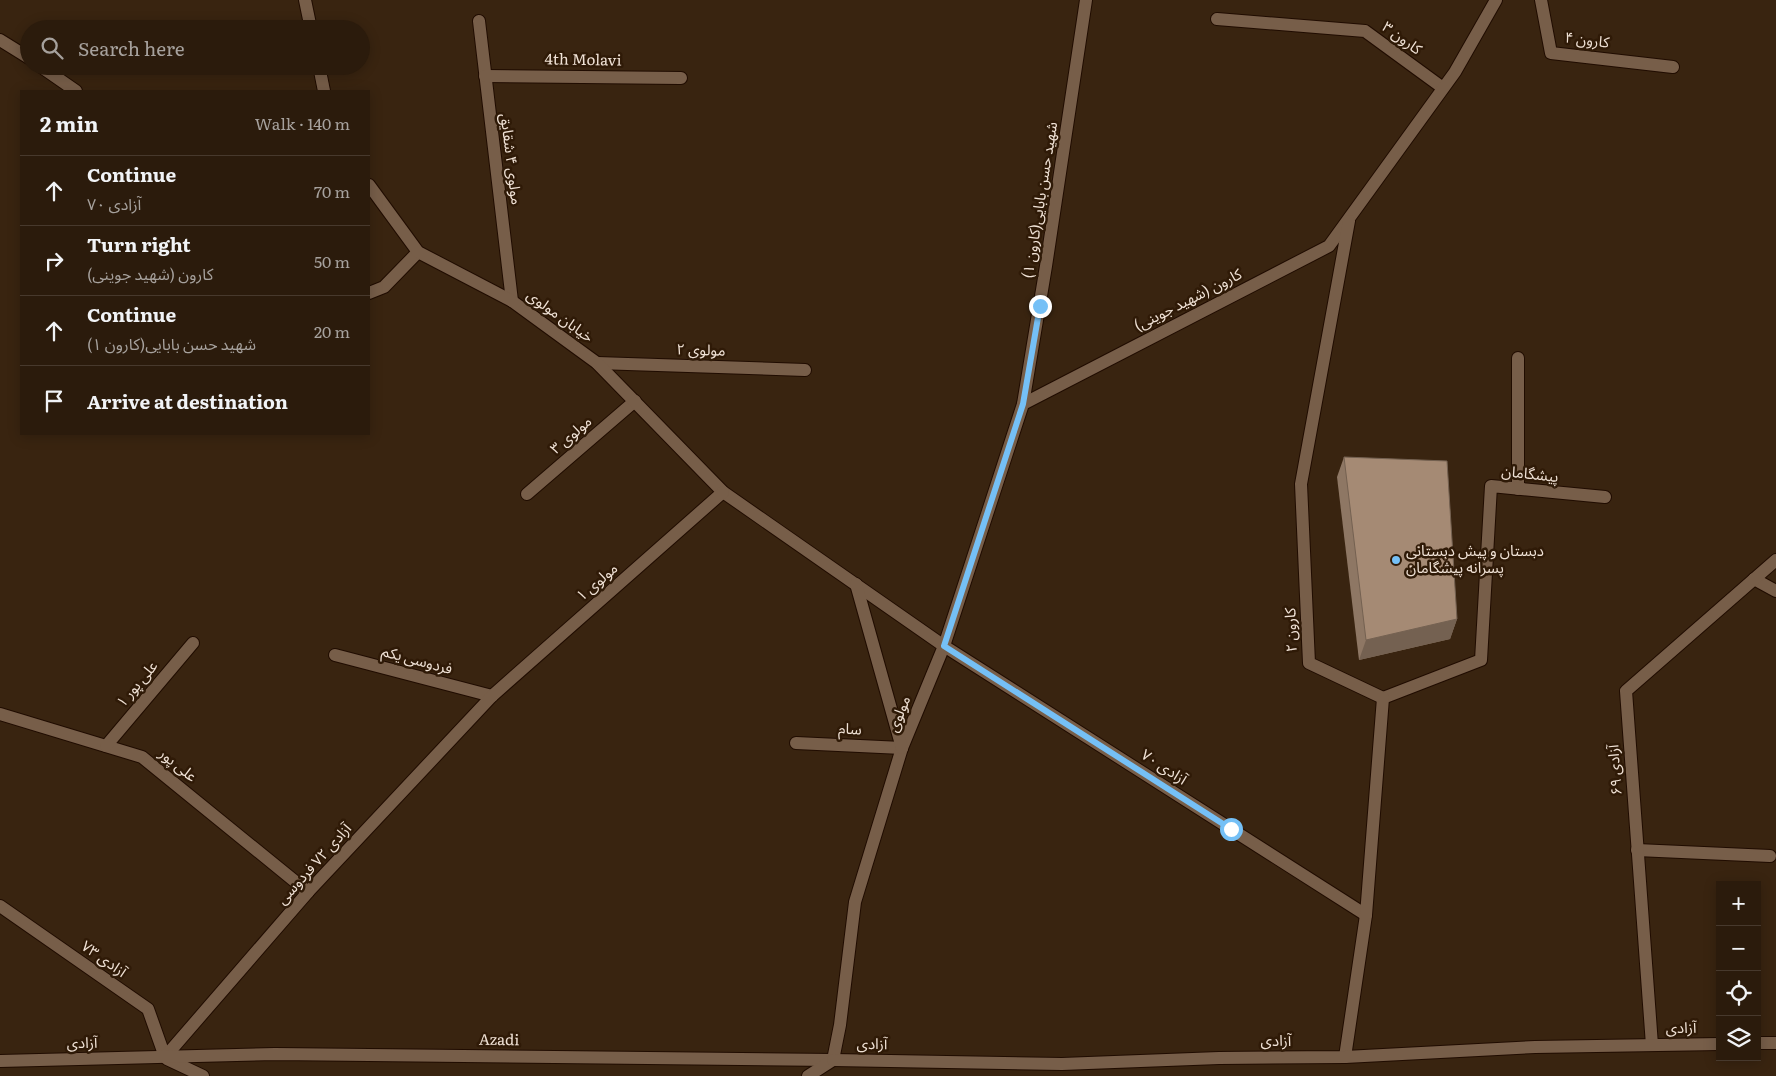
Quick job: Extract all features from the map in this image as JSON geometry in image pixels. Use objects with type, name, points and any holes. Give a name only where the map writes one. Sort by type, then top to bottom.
[{"type":"street","points":[[305,0],[309,20]]},
{"type":"street","name":"شهید حسن بابایی(کارون ۱)","points":[[1023,404],[1086,0]]},
{"type":"street","name":"کارون (شهید جوینی)","points":[[1023,404],[1329,246],[1455,72],[1496,0]]},
{"type":"street","name":"کارون ۴","points":[[1540,0],[1551,53],[1673,67]]},
{"type":"street","name":"کارون ۳","points":[[1217,19],[1364,31],[1443,88]]},
{"type":"street","name":"مولوی ۴ شقایق","points":[[479,21],[512,301]]},
{"type":"street","points":[[0,40],[20,52]]},
{"type":"street","points":[[53,75],[75,90]]},
{"type":"street","points":[[321,75],[324,90]]},
{"type":"street","name":"4th Molavi","points":[[485,76],[681,78]]},
{"type":"street","name":"خیابان مولوی","points":[[370,186],[418,252],[512,301],[597,363],[723,492]]},
{"type":"street","name":"کارون ۲","points":[[1349,218],[1301,484],[1309,663],[1383,698]]},
{"type":"street","points":[[370,293],[384,287],[418,252]]},
{"type":"street","points":[[1518,358],[1518,489]]},
{"type":"street","name":"مولوی ۲","points":[[597,363],[804,370]]},
{"type":"street","name":"مولوی ۳","points":[[527,494],[635,401]]},
{"type":"street","points":[[723,492],[944,646],[1023,404]]},
{"type":"street","name":"پیشگامان","points":[[1383,698],[1481,660],[1491,486],[1605,497]]},
{"type":"street","name":"مولوی ۱","points":[[492,696],[723,492]]},
{"type":"street","name":"آزادی ۶۹","points":[[1652,1045],[1626,691],[1776,560]]},
{"type":"street","points":[[1754,579],[1776,591]]},
{"type":"street","points":[[856,584],[902,748]]},
{"type":"street","name":"علی پور ۱","points":[[106,746],[193,644]]},
{"type":"street","name":"مولوی","points":[[832,1060],[840,1025],[855,902],[902,748],[944,646]]},
{"type":"street","name":"آزادی ۷۰","points":[[944,646],[1366,915]]},
{"type":"street","name":"فردوسی یکم","points":[[335,655],[492,696]]},
{"type":"street","name":"آزادی ۷۲ فردوسی","points":[[164,1058],[308,892],[492,696]]},
{"type":"street","points":[[1345,1057],[1366,915],[1383,698]]},
{"type":"street","name":"علی پور","points":[[0,714],[142,757],[308,892]]},
{"type":"street","name":"سام","points":[[796,743],[902,748]]},
{"type":"street","points":[[1638,850],[1770,856]]},
{"type":"street","name":"آزادی ۷۳","points":[[0,906],[148,1009],[164,1058]]},
{"type":"street","points":[[1761,1043],[1776,1042]]},
{"type":"street","name":"آزادی","points":[[832,1060],[1062,1064],[1219,1058],[1345,1057],[1535,1047],[1716,1044]]},
{"type":"street","name":"Azadi","points":[[164,1058],[275,1054],[832,1060]]},
{"type":"street","points":[[164,1058],[203,1076]]},
{"type":"street","name":"آزادی","points":[[0,1061],[164,1058]]},
{"type":"street","points":[[808,1076],[832,1060]]},
{"type":"building","name":"دبستان و پیش دبستانی پسرانه پیشگامان","points":[[1344,457],[1447,461],[1457,619],[1366,640]]},
{"type":"place","name":"دبستان و پیش دبستانی پسرانه پیشگامان","points":[[1396,560]]},
{"type":"route","points":[[1040,306],[1023,404],[944,646],[1231,829]]}]
